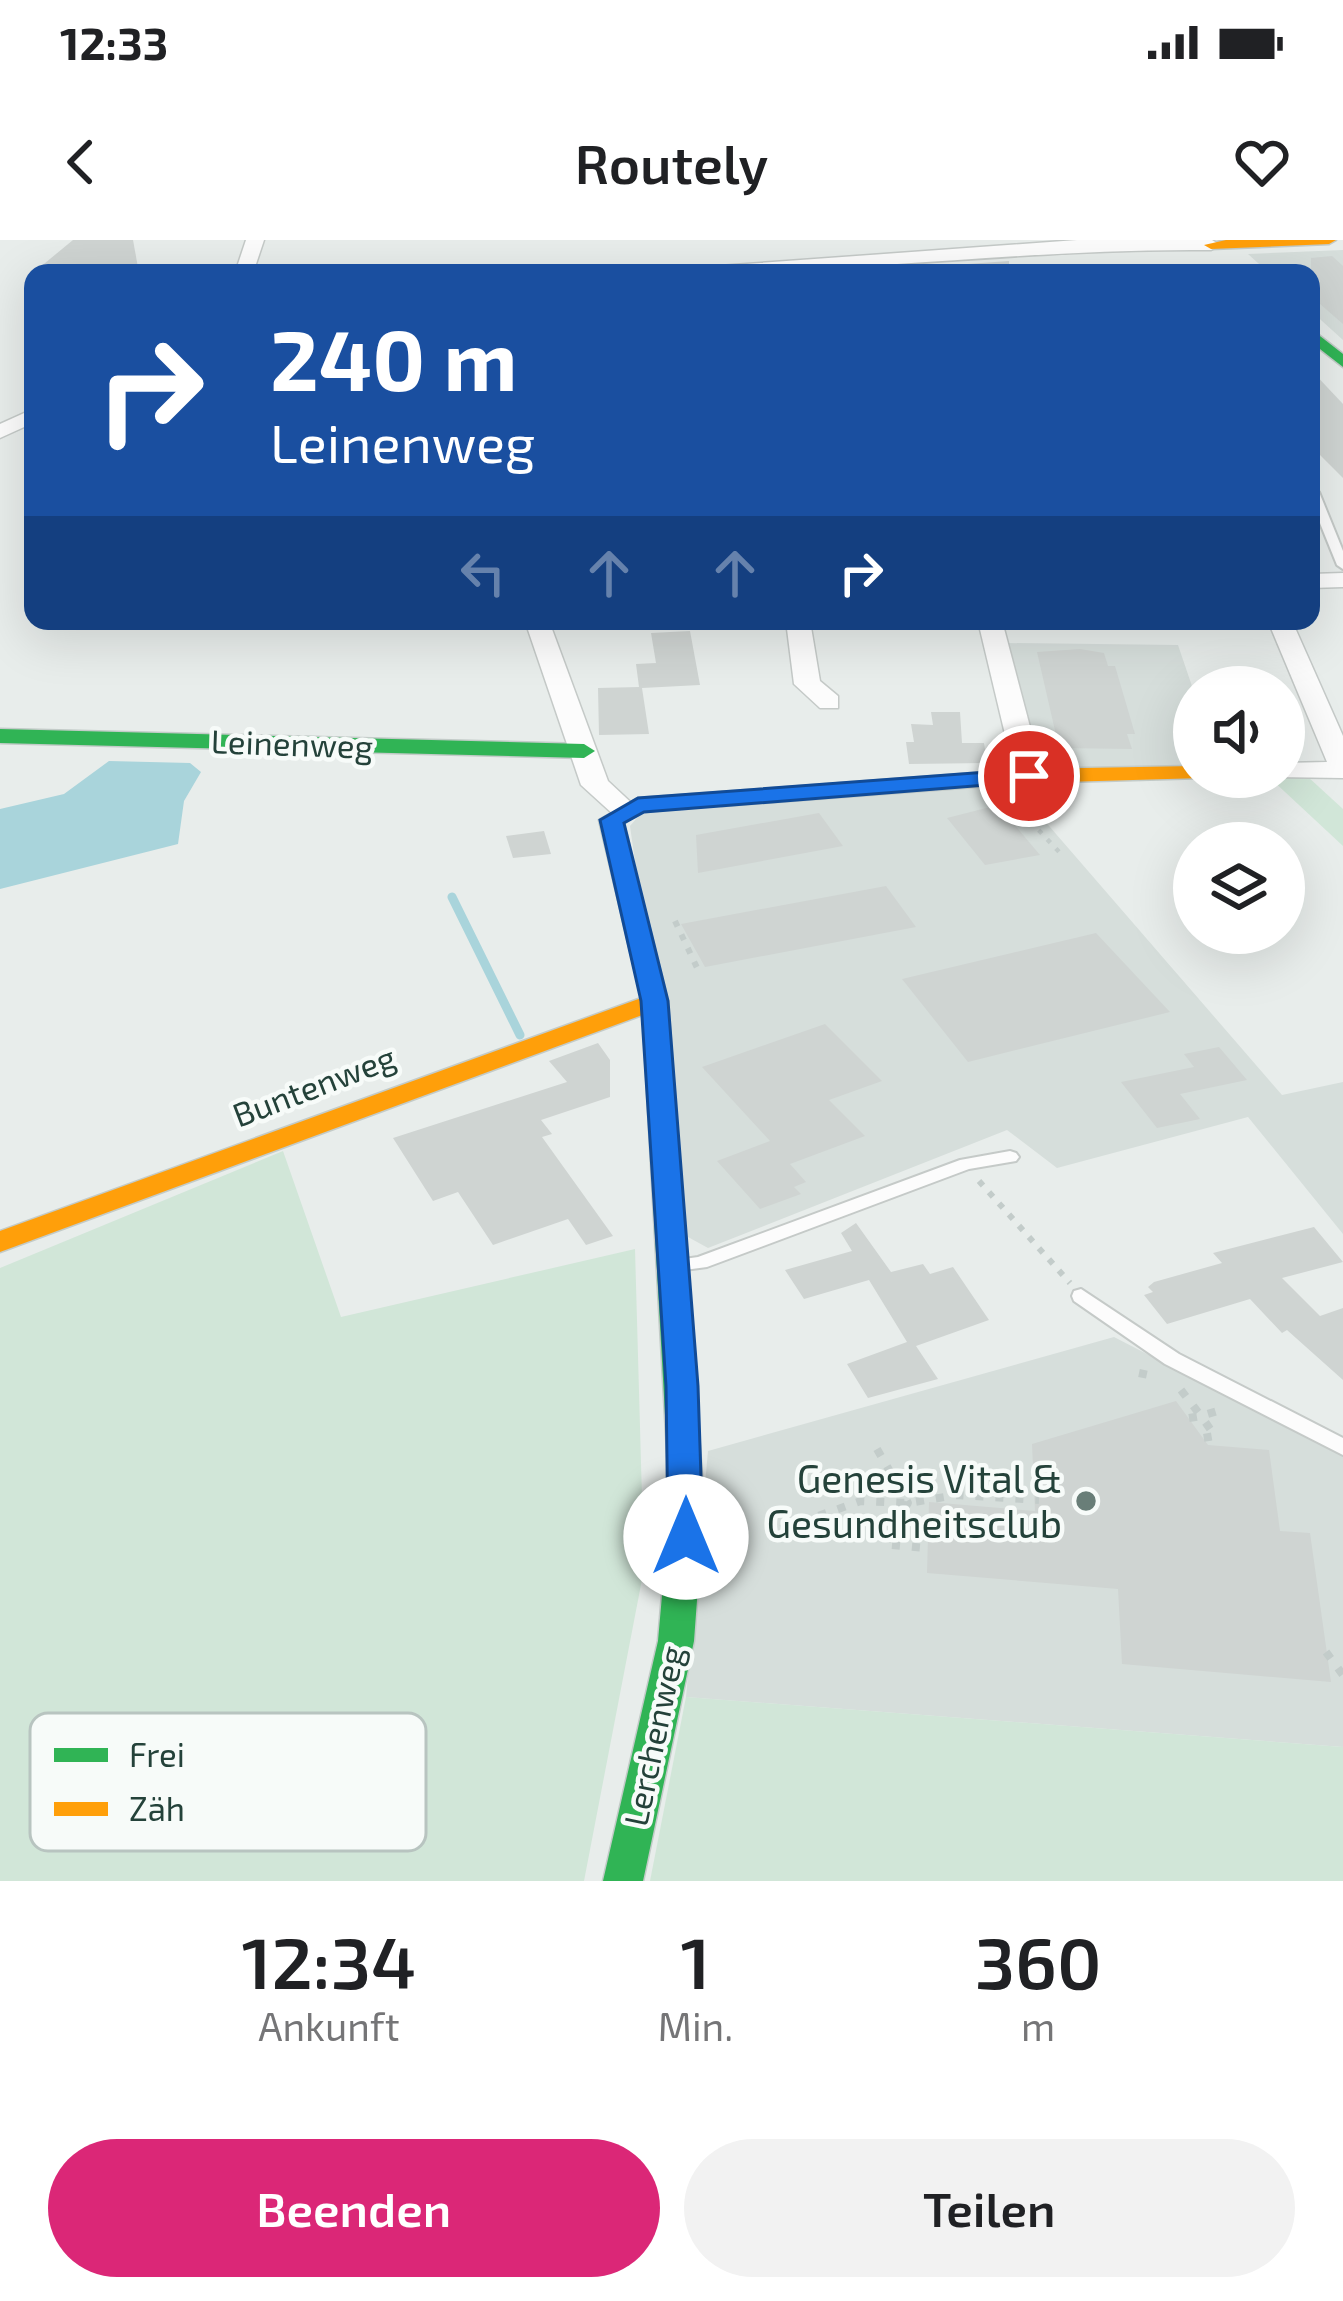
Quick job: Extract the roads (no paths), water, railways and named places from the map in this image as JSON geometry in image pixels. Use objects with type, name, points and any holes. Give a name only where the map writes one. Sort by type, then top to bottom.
[{"type":"street","points":[[791,240],[812,264]]},
{"type":"street","points":[[1112,244],[1150,240]]},
{"type":"street","points":[[849,264],[1021,244],[1329,240]]},
{"type":"street","points":[[1208,242],[1232,264]]},
{"type":"street","points":[[540,630],[595,785],[624,809],[991,778],[1173,773]]},
{"type":"street","points":[[799,630],[807,684],[829,702]]},
{"type":"street","points":[[992,630],[1029,776]]},
{"type":"street","points":[[1284,630],[1343,768],[1305,770]]},
{"type":"street","name":"Leinenweg","points":[[0,736],[584,751]]},
{"type":"street","name":"Lerchenweg","points":[[623,1881],[676,1641],[684,1569],[682,1386],[655,1001],[611,820],[624,809]]},
{"type":"street","name":"Buntenweg","points":[[0,1242],[655,1001]]},
{"type":"lane","points":[[1320,511],[1343,566]]},
{"type":"lane","points":[[670,1266],[700,1263],[965,1164],[1010,1157]]},
{"type":"lane","points":[[1081,1296],[1172,1359],[1343,1447]]},
{"type":"water","points":[[109,761],[190,763],[201,772],[184,801],[178,844],[0,889],[0,809],[64,794]]},
{"type":"waterway","points":[[452,897],[520,1035]]},
{"type":"place","name":"Genesis Vital & Gesundheitsclub","points":[[1086,1501]]}]
